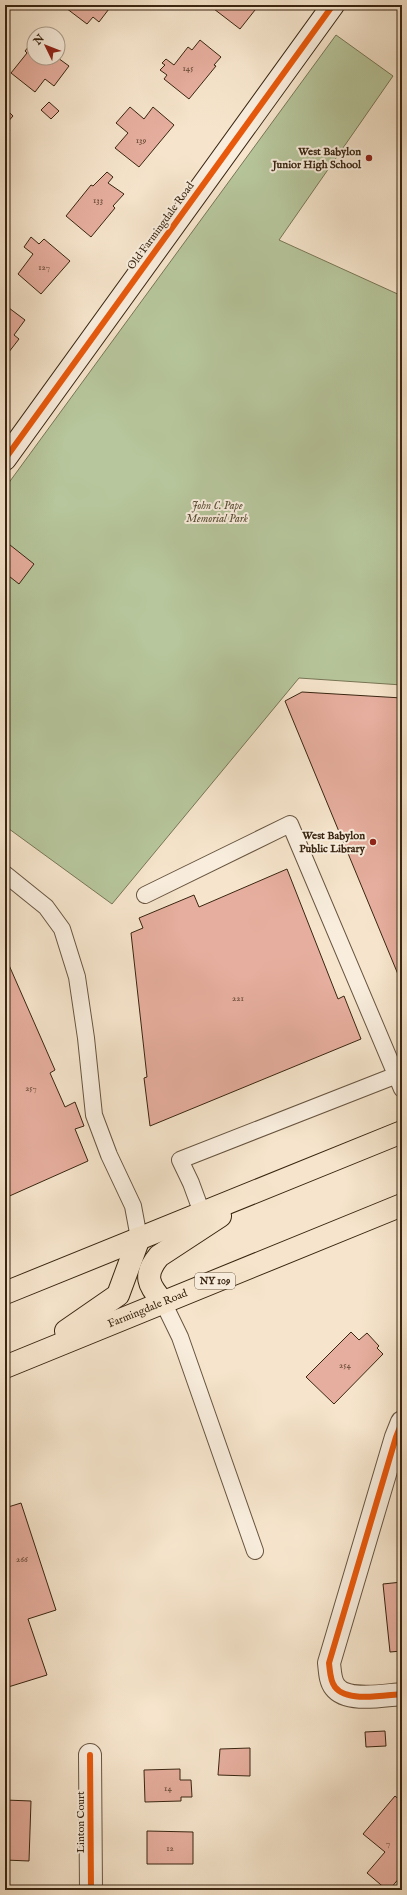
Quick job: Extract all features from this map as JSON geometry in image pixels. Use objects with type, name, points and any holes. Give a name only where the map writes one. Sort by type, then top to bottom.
[{"type":"main road","points":[[5,1293],[402,1132]]},
{"type":"main road","points":[[163,1302],[153,1290],[149,1282],[149,1273],[152,1264],[160,1256],[265,1187]]},
{"type":"main road","name":"Farmingdale Road","points":[[5,1366],[402,1205]]},
{"type":"main road","points":[[29,1357],[118,1295],[139,1238]]},
{"type":"street","name":"Old Farmingdale Road","points":[[5,459],[333,5]]},
{"type":"street","points":[[402,1422],[396,1437],[329,1663],[331,1677],[336,1688],[349,1697],[373,1697],[402,1694]]},
{"type":"street","name":"Linton Court","points":[[90,1755],[91,1890]]},
{"type":"lane","points":[[145,895],[290,824],[400,1079],[180,1160],[191,1183],[202,1214]]},
{"type":"lane","points":[[5,874],[46,907],[62,929],[77,977],[86,1038],[94,1115],[109,1155],[133,1206],[139,1238]]},
{"type":"lane","points":[[163,1302],[180,1337],[255,1551]]},
{"type":"green space","name":"John C. Pape Memorial Park","points":[[336,35],[393,76],[279,240],[402,296],[402,685],[299,678],[112,904],[5,826],[5,488]]},
{"type":"building","points":[[62,5],[112,5],[99,22],[93,17],[87,24]]},
{"type":"building","points":[[217,5],[259,5],[240,29],[214,9]]},
{"type":"building","points":[[200,40],[221,57],[214,65],[216,66],[189,99],[164,79],[167,75],[160,70],[165,65],[162,63],[166,59],[174,65],[188,47],[192,50]]},
{"type":"building","points":[[26,54],[26,66],[66,66],[66,64],[69,66],[54,86],[45,79],[35,92],[11,73]]},
{"type":"building","points":[[49,102],[59,111],[51,119],[41,110]]},
{"type":"building","points":[[130,107],[144,119],[153,107],[174,125],[139,167],[115,148],[128,133],[116,123]]},
{"type":"building","points":[[5,108],[13,116],[5,125]]},
{"type":"building","points":[[5,125],[10,130],[5,136]]},
{"type":"building","points":[[107,172],[113,177],[108,183],[124,194],[113,206],[115,208],[91,237],[66,216],[91,185],[93,186]]},
{"type":"building","points":[[31,237],[39,244],[44,239],[70,261],[41,294],[18,274],[33,254],[24,247]]},
{"type":"building","points":[[5,305],[25,320],[14,335],[19,339],[5,357]]},
{"type":"building","points":[[5,541],[34,564],[19,584],[5,573]]},
{"type":"building","name":"West Babylon Public Library","points":[[302,692],[402,698],[402,984],[285,701]]},
{"type":"building","points":[[287,869],[338,999],[344,996],[361,1039],[150,1126],[144,1078],[147,1077],[131,933],[143,928],[139,918],[194,895],[199,907]]},
{"type":"building","points":[[5,956],[55,1070],[50,1073],[65,1107],[75,1102],[84,1126],[75,1129],[88,1161],[5,1198]]},
{"type":"building","points":[[351,1332],[359,1340],[367,1333],[379,1346],[377,1348],[383,1354],[334,1404],[306,1377]]},
{"type":"building","points":[[21,1503],[56,1610],[28,1619],[47,1675],[5,1688],[5,1508]]},
{"type":"building","points":[[402,1582],[402,1651],[390,1652],[383,1584]]},
{"type":"building","points":[[385,1731],[386,1746],[366,1747],[365,1732]]},
{"type":"building","points":[[250,1748],[250,1776],[218,1775],[220,1749]]},
{"type":"building","points":[[180,1769],[180,1780],[191,1780],[192,1797],[181,1797],[181,1801],[145,1802],[144,1770]]},
{"type":"building","points":[[395,1796],[402,1802],[402,1875],[389,1890],[387,1890],[367,1873],[385,1852],[363,1834]]},
{"type":"building","points":[[5,1800],[31,1801],[29,1861],[5,1860]]},
{"type":"building","points":[[147,1831],[193,1832],[193,1864],[147,1864]]},
{"type":"building","points":[[5,1887],[29,1887],[28,1890],[5,1890]]},
{"type":"cycle path","points":[[5,459],[333,5]]},
{"type":"cycle path","points":[[402,1422],[396,1437],[329,1663],[332,1682],[341,1692],[348,1695],[367,1697],[402,1694]]},
{"type":"cycle path","points":[[90,1755],[91,1890]]},
{"type":"place","name":"West Babylon Junior High School","points":[[369,158]]},
{"type":"place","name":"West Babylon Public Library","points":[[373,842]]}]
